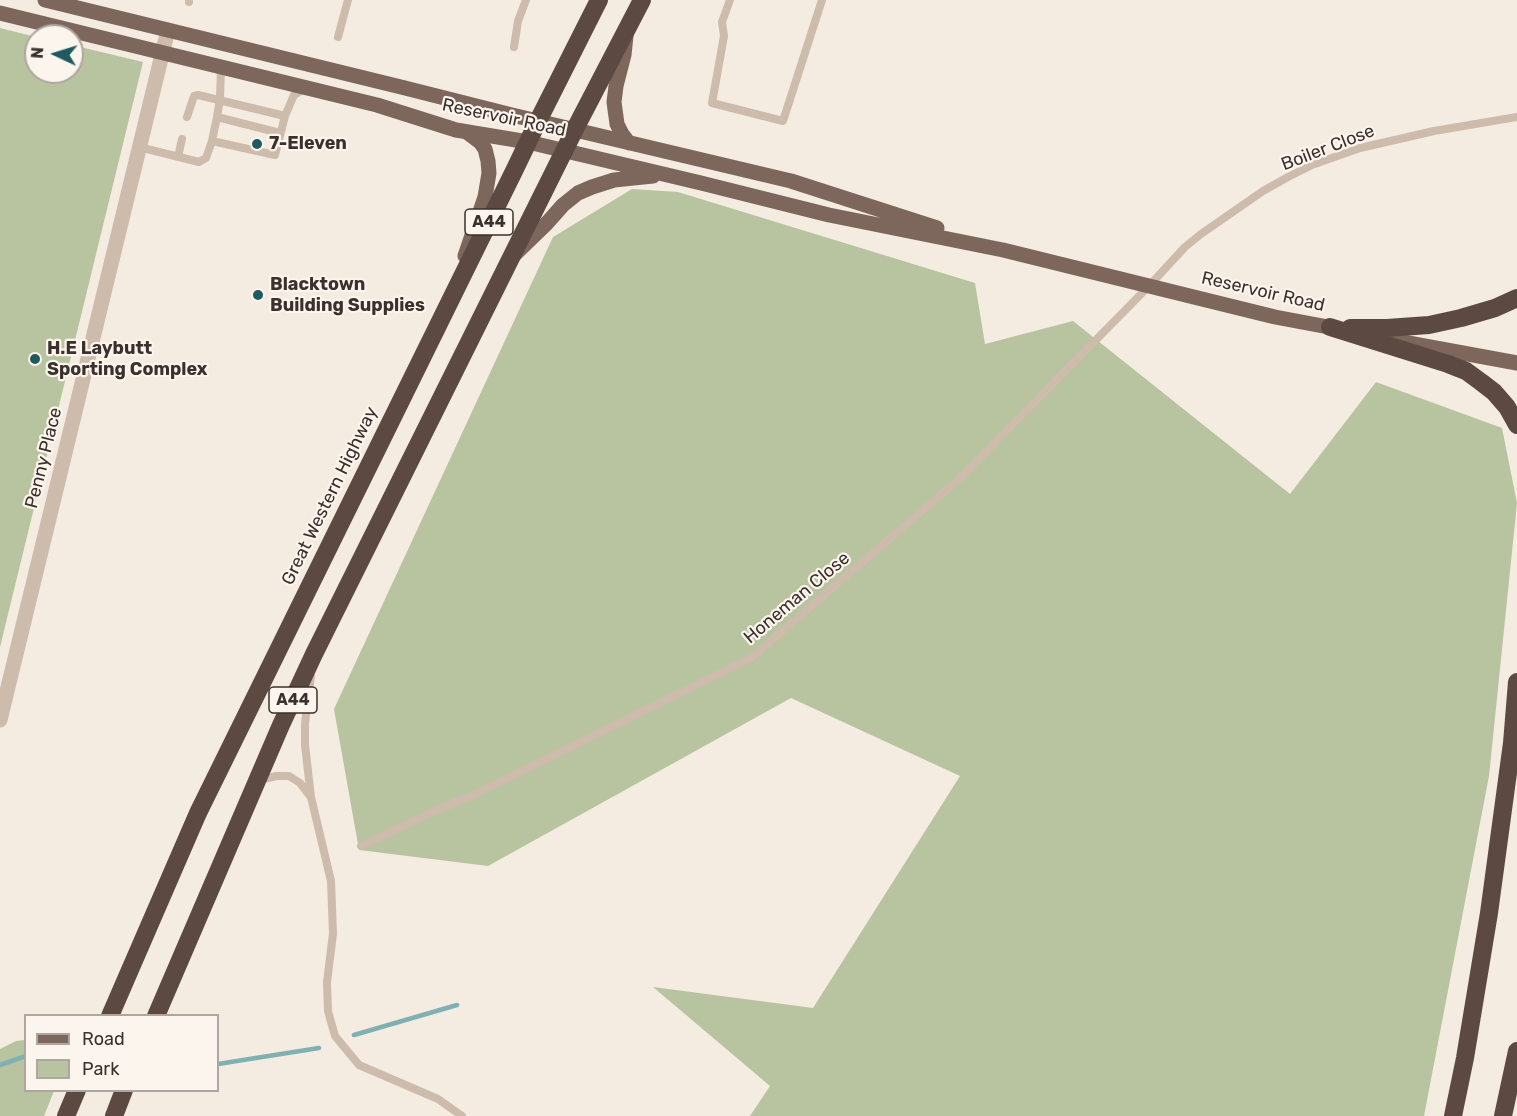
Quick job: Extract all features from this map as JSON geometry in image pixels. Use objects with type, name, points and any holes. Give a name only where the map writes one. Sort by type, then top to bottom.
[{"type":"highway","name":"Great Western Highway","points":[[111,1014],[198,813],[599,0]]},
{"type":"highway","name":"A44","points":[[157,1014],[281,725],[314,654],[575,129],[642,0]]},
{"type":"highway","points":[[1330,327],[1387,328],[1429,325],[1496,308],[1517,298]]},
{"type":"highway","points":[[1330,327],[1466,371],[1494,392],[1507,407],[1517,425]]},
{"type":"highway","points":[[1454,1116],[1489,914],[1512,743],[1517,682]]},
{"type":"highway","points":[[1503,1116],[1517,1051]]},
{"type":"highway","points":[[66,1116],[76,1092]]},
{"type":"highway","points":[[114,1116],[123,1092]]},
{"type":"main road","name":"Reservoir Road","points":[[45,0],[791,181],[1003,250]]},
{"type":"main road","name":"Reservoir Road","points":[[0,13],[376,105],[468,133],[528,142],[830,215],[1003,250],[1275,317],[1517,363]]},
{"type":"main road","points":[[626,30],[624,55],[614,102],[617,124],[629,143]]},
{"type":"main road","points":[[450,301],[485,197],[489,173],[485,149],[468,133]]},
{"type":"main road","points":[[511,259],[563,205],[578,193],[614,180],[661,174]]},
{"type":"street","name":"Penny Place","points":[[0,720],[168,30]]},
{"type":"lane","points":[[338,37],[348,0]]},
{"type":"lane","points":[[514,47],[518,21],[526,0]]},
{"type":"lane","points":[[730,0],[722,22],[724,36],[712,103],[783,121],[822,0]]},
{"type":"lane","points":[[139,147],[202,161],[208,154],[212,141],[220,99],[222,67]]},
{"type":"lane","points":[[212,141],[275,155],[285,116],[294,95],[307,88]]},
{"type":"lane","points":[[188,117],[194,96],[198,94],[285,116]]},
{"type":"lane","points":[[217,117],[280,133]]},
{"type":"lane","name":"Boiler Close","points":[[1149,286],[1185,247],[1201,234],[1263,191],[1312,165],[1360,148],[1434,131],[1517,117]]},
{"type":"lane","points":[[178,157],[182,139]]},
{"type":"lane","name":"Honeman Close","points":[[361,846],[477,793],[751,657],[957,481],[1149,286]]},
{"type":"lane","points":[[314,654],[305,723],[305,745],[310,797],[331,881],[333,934],[327,992],[328,1011],[335,1036],[360,1065],[438,1099],[462,1116]]},
{"type":"lane","points":[[257,781],[277,776],[289,776],[300,783],[310,797]]},
{"type":"green space","name":"H.E Laybutt Sporting Complex","points":[[0,28],[24,34],[24,84],[84,84],[84,48],[143,62],[0,647]]},
{"type":"green space","points":[[632,189],[678,192],[975,283],[985,344],[1073,321],[1290,494],[1376,382],[1502,428],[1517,503],[1489,776],[1424,1116],[750,1116],[770,1086],[653,987],[813,1008],[960,776],[791,698],[488,866],[359,850],[334,709],[553,237]]},
{"type":"green space","points":[[24,1040],[24,1092],[54,1092],[44,1116],[0,1116],[0,1049],[16,1041]]},
{"type":"waterway","points":[[354,1035],[457,1005]]},
{"type":"waterway","points":[[219,1064],[319,1048]]},
{"type":"waterway","points":[[0,1065],[24,1057]]},
{"type":"place","name":"7-Eleven","points":[[257,144]]},
{"type":"place","name":"Blacktown Building Supplies","points":[[258,295]]},
{"type":"place","name":"H.E Laybutt Sporting Complex","points":[[35,359]]}]
